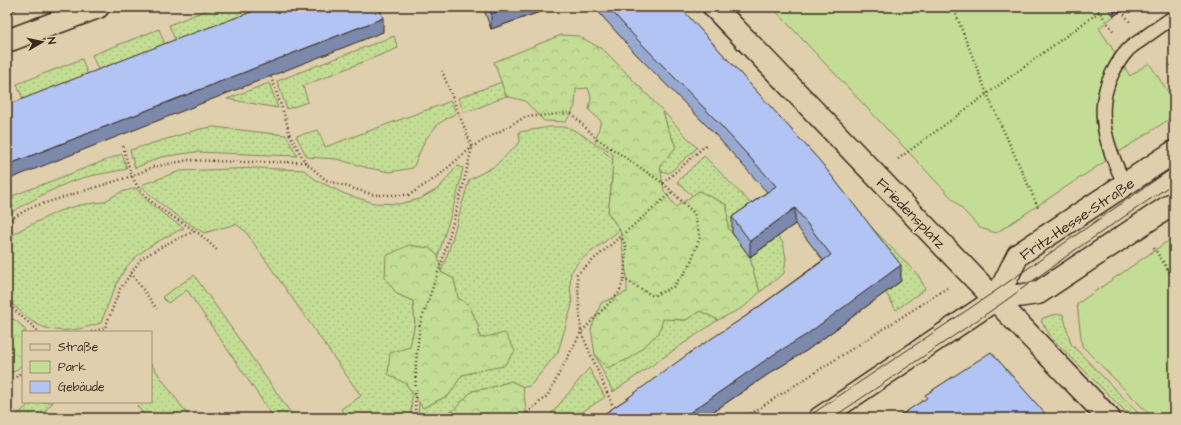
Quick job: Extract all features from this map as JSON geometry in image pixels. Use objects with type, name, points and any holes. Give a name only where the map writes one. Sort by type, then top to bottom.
[{"type":"street","points":[[7,41],[98,7]]},
{"type":"street","name":"Friedensplatz","points":[[714,7],[1109,418]]},
{"type":"street","name":"Fritz-Hesse-Straße","points":[[996,299],[1018,255],[1174,152]]},
{"type":"street","name":"Fritz-Hesse-Straße","points":[[820,418],[996,299],[1038,293],[1174,202]]},
{"type":"lane","points":[[1125,185],[1114,163],[1103,122],[1102,108],[1108,81],[1127,50],[1174,17]]},
{"type":"path","points":[[954,7],[987,94],[1050,234]]},
{"type":"path","points":[[1096,7],[1116,35]]},
{"type":"path","points":[[1122,10],[1134,28]]},
{"type":"path","points":[[876,176],[1099,12]]},
{"type":"path","points":[[415,418],[416,362],[420,324],[443,258],[472,147],[442,71]]},
{"type":"path","points":[[271,77],[289,133],[305,162],[326,180],[374,195],[409,195],[438,177],[472,147],[524,117],[571,114],[596,138],[663,183],[694,213],[700,237],[689,267],[673,287],[653,296],[624,279]]},
{"type":"path","points":[[663,183],[706,145]]},
{"type":"path","points":[[123,146],[132,176],[151,202],[195,231],[217,250]]},
{"type":"path","points":[[7,221],[32,207],[132,176],[153,167],[189,160],[305,162]]},
{"type":"path","points":[[612,404],[581,332],[577,274],[672,192]]},
{"type":"path","points":[[1139,226],[1174,279]]},
{"type":"path","points":[[94,331],[105,328],[120,289],[141,259],[166,244],[195,231]]},
{"type":"path","points":[[521,418],[548,395],[581,332],[619,293],[624,279],[626,246],[621,236]]},
{"type":"path","points":[[131,273],[157,309]]},
{"type":"path","points":[[744,418],[970,274]]},
{"type":"path","points":[[7,304],[38,331]]},
{"type":"path","points":[[7,386],[22,372]]},
{"type":"green space","points":[[214,7],[244,7],[252,27],[180,52],[169,25]]},
{"type":"green space","points":[[772,7],[1107,7],[1114,16],[1099,28],[1130,76],[1149,63],[1174,101],[1174,116],[996,233],[980,228]]},
{"type":"green space","points":[[159,29],[169,56],[103,82],[92,55]]},
{"type":"green space","points":[[561,35],[579,36],[605,51],[663,111],[667,126],[676,147],[660,166],[664,191],[676,207],[699,191],[727,205],[728,228],[750,257],[760,292],[744,307],[718,320],[700,311],[686,320],[663,319],[659,333],[631,358],[607,368],[595,355],[591,329],[601,303],[627,292],[627,279],[620,230],[608,213],[613,154],[595,142],[601,121],[589,110],[591,97],[588,88],[576,89],[575,106],[566,122],[544,121],[525,101],[506,96],[494,62]]},
{"type":"green space","points":[[394,36],[398,48],[303,86],[308,102],[287,109],[277,81]]},
{"type":"green space","points":[[82,59],[88,76],[28,112],[17,84]]},
{"type":"green space","points":[[502,82],[506,96],[478,108],[464,112],[458,98]]},
{"type":"green space","points":[[269,83],[278,108],[227,99]]},
{"type":"green space","points":[[451,101],[456,113],[438,124],[425,140],[413,168],[390,172],[368,168],[337,159],[307,157],[296,136],[318,130],[325,147]]},
{"type":"green space","points":[[663,111],[697,148],[669,173],[661,171],[660,166],[676,147],[667,126]]},
{"type":"green space","points":[[213,127],[286,135],[297,156],[195,152],[161,157],[135,168],[130,150],[200,129]]},
{"type":"green space","points":[[550,127],[568,127],[586,137],[613,159],[608,213],[620,230],[579,261],[571,272],[570,285],[572,305],[558,352],[530,386],[523,387],[511,381],[490,388],[472,391],[453,411],[438,416],[437,418],[418,418],[419,402],[423,408],[449,395],[462,375],[482,370],[478,325],[469,305],[458,298],[454,279],[441,272],[449,250],[469,180],[495,166],[520,142],[519,132]]},
{"type":"green space","points":[[122,154],[127,169],[70,182],[38,197],[7,215],[7,198]]},
{"type":"green space","points":[[704,156],[759,212],[783,243],[786,258],[784,273],[760,292],[750,257],[774,240],[756,216],[732,233],[728,228],[727,205],[699,191],[693,196],[677,182]]},
{"type":"green space","points":[[457,166],[463,168],[457,195],[438,256],[429,248],[397,294],[413,301],[415,323],[410,347],[406,384],[412,392],[411,418],[347,418],[341,409],[361,396],[245,231],[236,224],[204,233],[155,199],[141,185],[180,171],[256,168],[304,170],[316,180],[345,194],[374,203],[399,204],[420,199],[439,188]]},
{"type":"green space","points":[[136,188],[164,215],[184,228],[144,250],[130,262],[118,282],[101,323],[83,328],[67,330],[50,329],[33,322],[7,299],[7,239],[22,229],[59,211],[80,205],[103,202],[121,192]]},
{"type":"green space","points":[[845,200],[919,276],[925,289],[896,310],[886,293],[901,281]]},
{"type":"green space","points":[[1174,237],[1174,418],[1153,418],[1082,346],[1077,304]]},
{"type":"green space","points":[[409,245],[429,248],[438,256],[441,272],[454,279],[458,298],[469,305],[478,325],[480,338],[505,333],[515,351],[504,366],[462,375],[449,395],[423,408],[406,384],[388,374],[390,353],[410,347],[415,323],[413,301],[397,294],[385,278],[386,256]]},
{"type":"green space","points":[[194,275],[293,416],[290,418],[274,418],[187,290],[168,303],[162,297]]},
{"type":"green space","points":[[700,311],[718,320],[613,392],[595,355],[607,368],[663,319],[686,320]]},
{"type":"green space","points":[[1063,314],[1071,344],[1143,418],[1132,418],[1052,338],[1041,321],[1043,318],[1052,315]]},
{"type":"green space","points":[[7,317],[13,319],[23,327],[25,331],[22,331],[22,365],[14,372],[7,371]]},
{"type":"green space","points":[[152,365],[190,418],[147,418],[137,406],[140,403],[152,403]]},
{"type":"green space","points":[[589,368],[605,397],[573,418],[548,418]]},
{"type":"green space","points":[[511,381],[523,387],[526,409],[525,418],[437,418],[438,416],[453,411],[472,391],[490,388]]},
{"type":"green space","points":[[27,403],[52,403],[39,418],[14,418],[28,405]]},
{"type":"building","points":[[265,7],[379,7],[383,18],[7,165],[7,105],[169,42]]},
{"type":"building","points":[[489,7],[510,7],[491,14]]},
{"type":"building","points":[[608,7],[680,7],[820,161],[901,265],[806,335],[773,355],[682,418],[598,418],[691,352],[746,316],[831,255],[795,208],[750,241],[732,217],[776,186],[712,116]]},
{"type":"building","points":[[991,352],[1049,418],[896,418],[927,398],[925,395]]},
{"type":"building","points":[[331,413],[334,418],[324,418]]},
{"type":"tram line","points":[[806,418],[991,294],[1174,167]]},
{"type":"tram line","points":[[832,418],[1001,304],[1075,250],[1174,183]]}]
